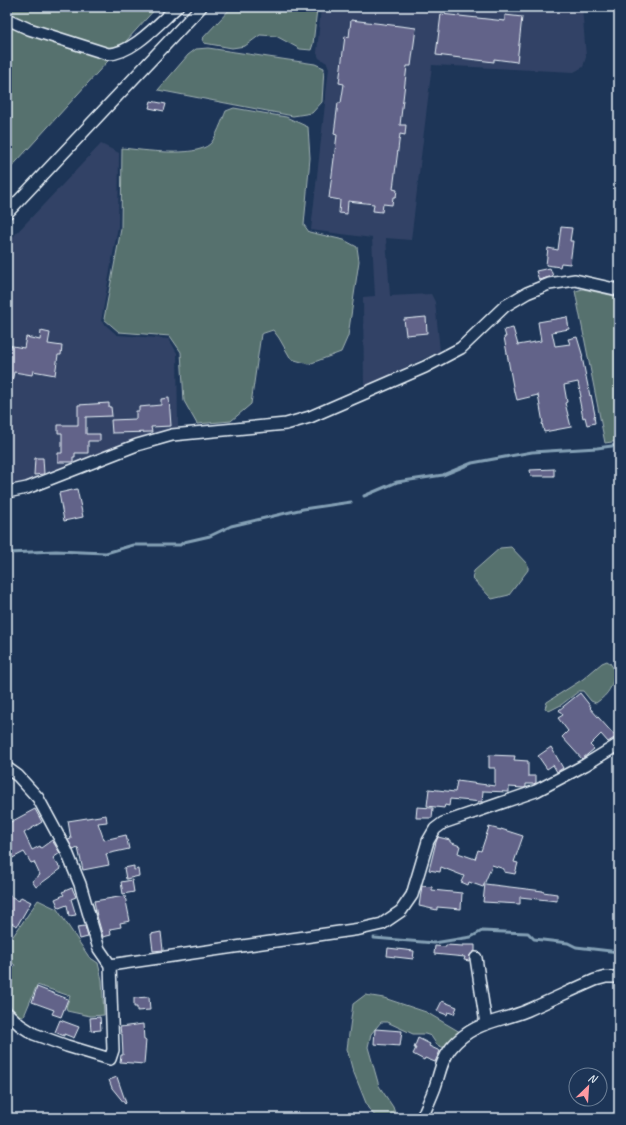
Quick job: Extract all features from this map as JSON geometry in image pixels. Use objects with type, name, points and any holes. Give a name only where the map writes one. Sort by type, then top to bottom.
[{"type":"street","points":[[7,19],[29,29],[108,54],[115,54],[135,44],[177,7]]},
{"type":"street","points":[[7,213],[201,7]]},
{"type":"street","points":[[7,492],[27,488],[137,445],[172,435],[286,424],[310,417],[425,367],[461,348],[506,306],[549,284],[575,280],[619,290]]},
{"type":"street","points":[[110,965],[360,929],[382,924],[401,911],[412,895],[428,841],[435,829],[443,823],[536,791],[585,765],[619,744]]},
{"type":"street","points":[[7,768],[18,776],[38,798],[52,823],[66,850],[80,884],[99,949],[110,965],[113,1050],[110,1059],[34,1034],[20,1025],[7,1013]]},
{"type":"street","points":[[476,958],[486,1024]]},
{"type":"street","points":[[422,1118],[436,1086],[439,1072],[451,1048],[469,1031],[524,1012],[595,980],[606,977],[619,977]]},
{"type":"shaded area","points":[[321,7],[582,7],[586,57],[583,67],[574,72],[432,65],[411,240],[386,238],[390,296],[431,294],[435,302],[440,351],[364,387],[363,297],[375,296],[372,238],[311,230],[329,68],[327,63],[319,58],[317,53]]},
{"type":"shaded area","points":[[101,144],[119,153],[118,226],[101,321],[117,335],[169,339],[177,353],[178,429],[29,483],[7,487],[7,243]]},
{"type":"green space","points":[[7,7],[157,7],[7,172]]},
{"type":"green space","points":[[232,7],[316,7],[313,44],[311,50],[300,49],[276,36],[260,35],[245,46],[232,48],[204,43],[202,39]]},
{"type":"green space","points":[[208,48],[315,64],[324,68],[322,102],[312,113],[293,116],[158,90],[188,55],[196,49]]},
{"type":"green space","points":[[234,108],[286,117],[308,127],[310,158],[304,225],[309,232],[344,240],[357,247],[359,261],[348,336],[341,352],[309,364],[291,359],[273,330],[261,334],[251,404],[231,421],[197,424],[184,401],[181,352],[170,336],[119,332],[104,319],[121,229],[122,148],[181,152],[203,148],[212,142],[226,111]]},
{"type":"green space","points":[[583,289],[619,297],[619,441],[605,443],[575,291]]},
{"type":"green space","points":[[511,547],[528,565],[528,570],[509,595],[492,599],[472,578],[474,571],[500,548]]},
{"type":"green space","points":[[607,661],[615,671],[613,681],[607,693],[596,703],[591,701],[583,691],[579,691],[561,705],[549,711],[545,708],[547,702],[583,679],[602,663]]},
{"type":"green space","points":[[38,900],[57,909],[89,957],[98,963],[102,980],[104,1015],[90,1016],[67,1011],[66,1007],[70,996],[37,985],[24,1016],[17,1016],[7,1006],[7,977],[15,965],[7,959],[7,945]]},
{"type":"green space","points":[[365,995],[384,998],[426,1012],[460,1032],[447,1049],[437,1045],[431,1036],[425,1034],[413,1034],[387,1022],[381,1022],[371,1034],[368,1047],[379,1086],[393,1107],[396,1116],[400,1118],[377,1118],[368,1108],[352,1068],[347,1049],[353,1004]]},
{"type":"building","points":[[441,14],[505,21],[505,15],[522,17],[517,62],[494,59],[494,62],[436,55]]},
{"type":"building","points":[[351,20],[416,28],[411,66],[407,66],[400,125],[406,125],[405,135],[400,134],[393,189],[397,190],[396,197],[393,197],[392,205],[383,204],[382,212],[373,211],[374,204],[348,201],[347,214],[339,213],[340,200],[329,198],[337,135],[334,134],[338,103],[341,103],[344,84],[339,83],[345,36],[349,37]]},
{"type":"building","points":[[151,101],[166,104],[164,111],[149,108]]},
{"type":"building","points":[[561,227],[572,228],[570,241],[573,241],[570,264],[561,263],[560,267],[546,265],[548,248],[558,250]]},
{"type":"building","points":[[550,268],[553,276],[539,280],[536,271]]},
{"type":"building","points":[[426,317],[427,333],[406,335],[404,319]]},
{"type":"building","points":[[567,317],[569,329],[552,332],[555,346],[570,344],[568,339],[577,337],[583,357],[590,396],[591,395],[595,423],[587,425],[585,417],[583,418],[579,398],[581,397],[578,382],[564,385],[567,402],[565,403],[571,427],[544,432],[538,395],[517,400],[514,392],[504,330],[513,328],[518,345],[541,341],[538,322]]},
{"type":"building","points":[[41,331],[50,333],[48,344],[62,346],[61,355],[58,355],[55,375],[33,371],[32,375],[14,372],[11,386],[7,386],[7,345],[24,348],[26,337],[40,340]]},
{"type":"building","points":[[169,398],[171,426],[151,427],[152,432],[112,433],[111,420],[136,419],[136,411],[139,411],[139,407],[161,405],[161,399]]},
{"type":"building","points":[[109,403],[112,416],[86,417],[86,434],[100,434],[100,441],[88,441],[88,453],[75,453],[73,462],[58,462],[58,453],[62,453],[62,433],[58,433],[58,425],[78,425],[78,405]]},
{"type":"building","points":[[35,458],[43,458],[44,474],[34,475]]},
{"type":"building","points":[[554,469],[554,476],[531,476],[530,470]]},
{"type":"building","points":[[77,489],[83,517],[64,521],[59,493]]},
{"type":"building","points":[[580,693],[591,707],[590,708],[616,737],[608,742],[601,734],[590,745],[594,749],[582,759],[562,737],[568,731],[558,718],[563,715],[559,710]]},
{"type":"building","points":[[551,747],[563,768],[557,772],[553,765],[547,769],[538,756]]},
{"type":"building","points":[[489,755],[515,756],[514,760],[528,761],[528,776],[536,776],[536,783],[526,784],[526,787],[524,788],[509,787],[509,792],[483,791],[482,802],[450,799],[449,806],[445,805],[444,808],[427,806],[429,789],[455,792],[457,781],[495,786],[495,768],[489,768]]},
{"type":"building","points":[[417,807],[433,808],[432,818],[416,818]]},
{"type":"building","points":[[35,809],[42,822],[24,833],[32,850],[40,846],[41,848],[52,840],[60,853],[53,858],[61,869],[36,887],[32,881],[40,875],[34,862],[31,863],[24,852],[7,861],[7,824]]},
{"type":"building","points":[[106,815],[107,822],[98,823],[104,840],[126,835],[129,849],[106,854],[109,865],[83,870],[78,848],[73,850],[68,840],[71,839],[68,821]]},
{"type":"building","points":[[489,827],[523,836],[514,862],[518,863],[515,874],[504,872],[504,869],[492,865],[483,887],[469,882],[468,885],[461,882],[464,876],[441,867],[440,872],[429,870],[438,837],[450,840],[450,842],[460,846],[458,853],[475,859],[478,850],[481,851]]},
{"type":"building","points":[[134,866],[134,870],[138,869],[139,876],[126,879],[124,868]]},
{"type":"building","points":[[132,880],[134,892],[123,894],[121,882]]},
{"type":"building","points":[[485,884],[557,894],[557,901],[520,897],[520,904],[483,902]]},
{"type":"building","points":[[422,886],[432,887],[432,890],[462,893],[461,909],[437,907],[437,910],[419,906]]},
{"type":"building","points":[[72,888],[76,897],[71,899],[76,915],[69,916],[67,905],[59,908],[55,899],[64,895],[62,892]]},
{"type":"building","points":[[7,894],[19,901],[21,897],[31,902],[17,926],[7,921]]},
{"type":"building","points":[[125,896],[130,921],[120,923],[121,927],[110,929],[111,935],[103,937],[94,901]]},
{"type":"building","points":[[85,926],[88,937],[80,939],[77,927]]},
{"type":"building","points":[[161,932],[163,950],[153,951],[151,934]]},
{"type":"building","points":[[446,945],[475,945],[475,951],[470,955],[469,961],[464,960],[465,957],[434,954],[435,946],[446,947]]},
{"type":"building","points":[[388,948],[414,951],[413,959],[387,956]]},
{"type":"building","points":[[37,987],[68,999],[61,1017],[52,1014],[54,1010],[32,1002]]},
{"type":"building","points":[[149,997],[150,1010],[137,1011],[137,1007],[134,1007],[134,998]]},
{"type":"building","points":[[442,1001],[457,1007],[454,1014],[448,1012],[447,1015],[437,1011]]},
{"type":"building","points":[[100,1017],[101,1030],[91,1031],[90,1018]]},
{"type":"building","points":[[60,1020],[79,1027],[74,1038],[55,1032]]},
{"type":"building","points":[[143,1024],[144,1040],[146,1040],[144,1064],[120,1062],[121,1055],[123,1055],[122,1034],[120,1027]]},
{"type":"building","points":[[375,1029],[402,1031],[400,1046],[374,1044]]},
{"type":"building","points":[[418,1038],[430,1044],[429,1046],[440,1051],[435,1062],[425,1058],[424,1060],[413,1054]]},
{"type":"building","points":[[117,1077],[126,1103],[125,1104],[112,1088],[109,1080]]},
{"type":"waterway","points":[[364,496],[397,482],[443,475],[472,463],[532,452],[597,448],[619,445]]},
{"type":"waterway","points":[[7,553],[56,551],[106,553],[133,545],[180,545],[184,542],[210,536],[231,526],[303,509],[351,502]]},
{"type":"waterway","points":[[374,938],[434,943],[471,937],[482,931],[528,933],[534,939],[568,943],[576,947],[619,952]]}]
